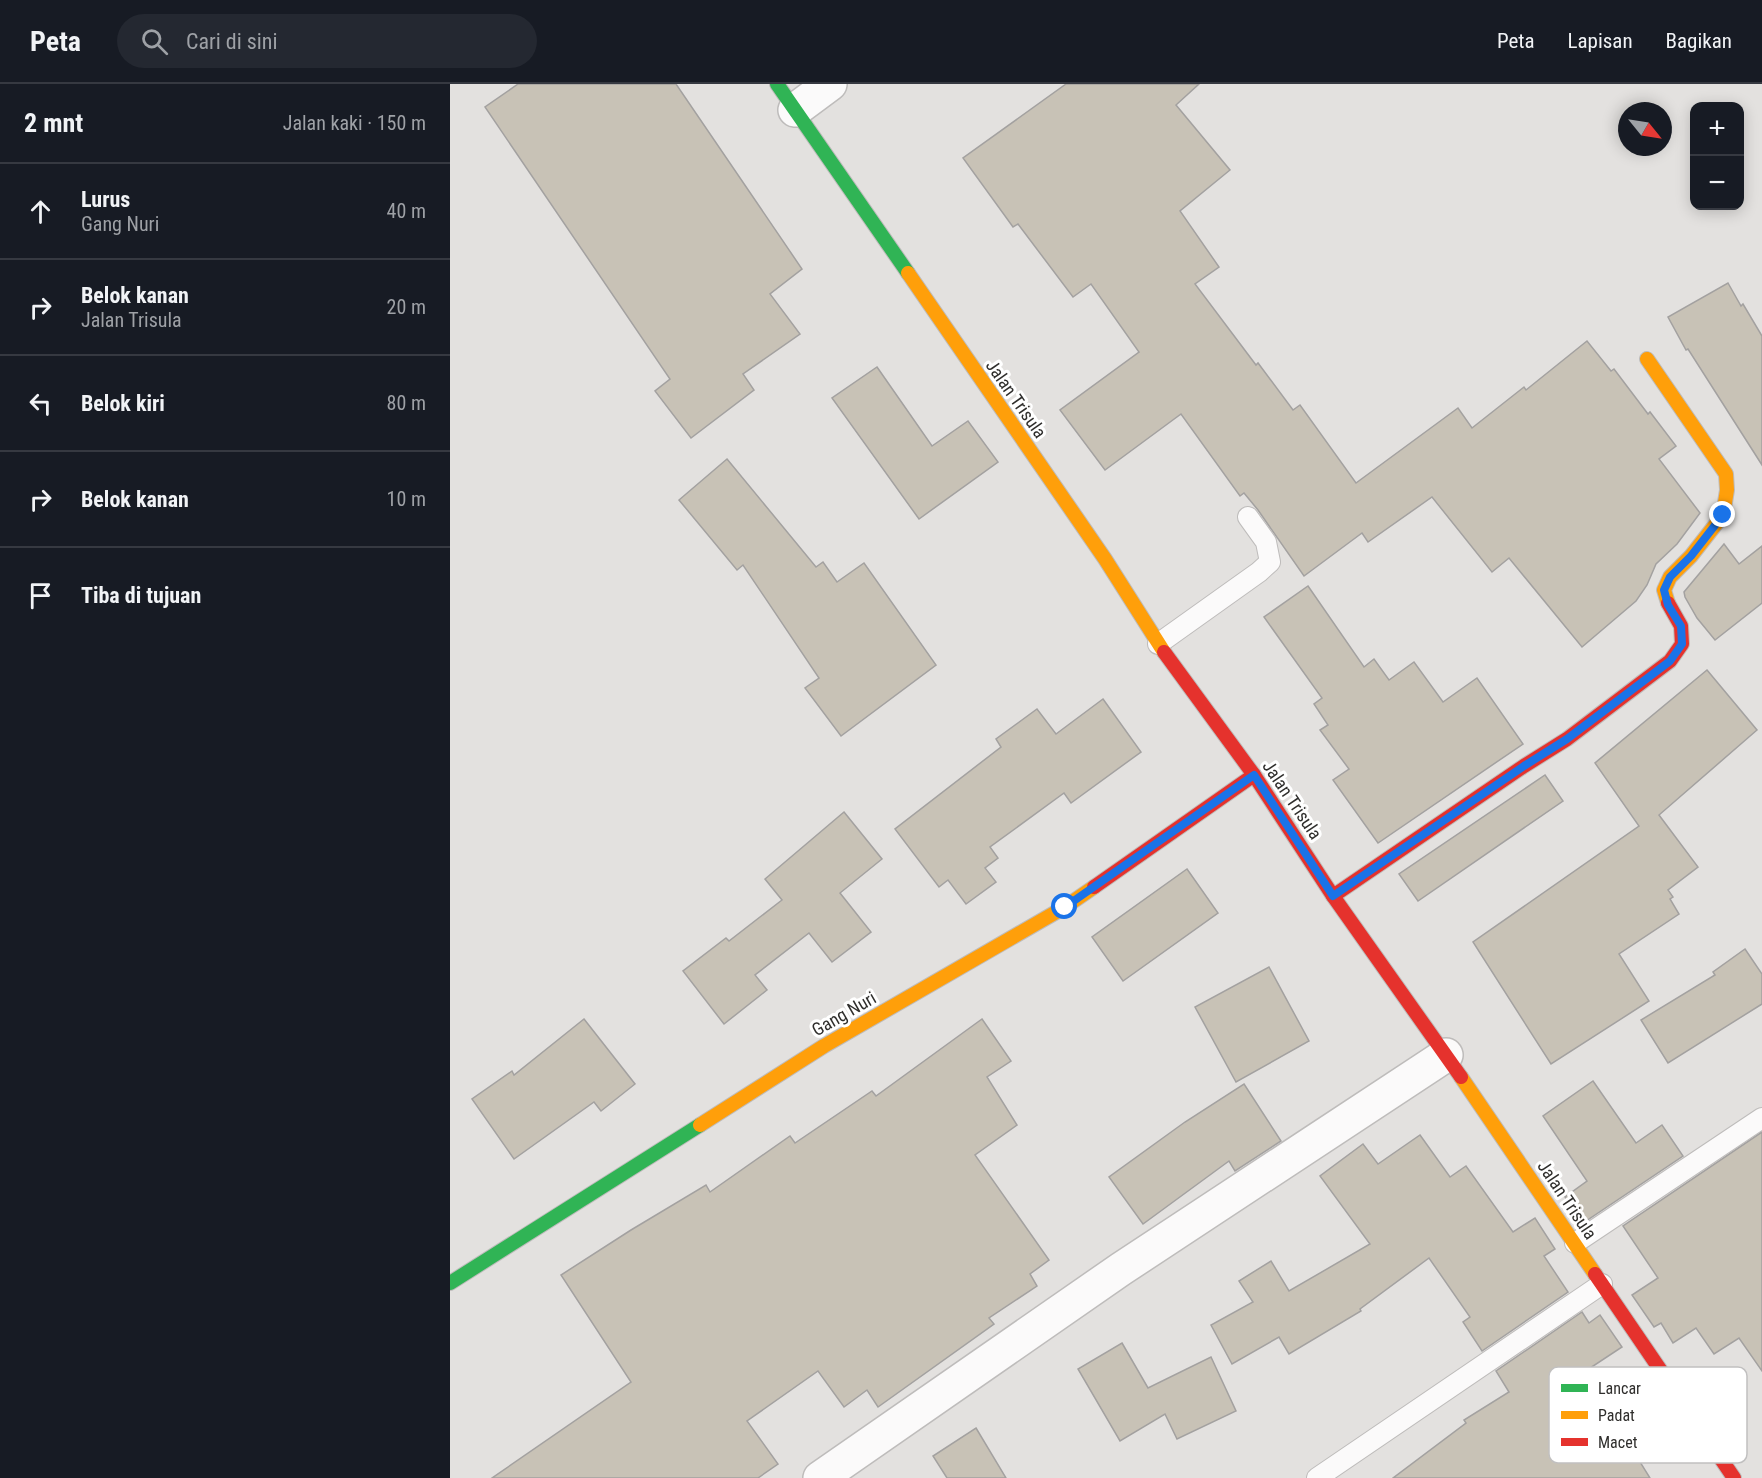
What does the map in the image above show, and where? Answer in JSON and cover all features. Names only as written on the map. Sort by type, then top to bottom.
[{"type":"street","points":[[786,97],[830,84]]},
{"type":"street","name":"Jalan Trisula","points":[[786,97],[1105,559],[1158,645],[1254,775],[1333,896],[1446,1055],[1658,1367]]},
{"type":"street","points":[[1333,896],[1567,739],[1670,661],[1682,644],[1681,626],[1668,605],[1664,590],[1670,577],[1691,556],[1723,515],[1727,490],[1726,474],[1647,359]]},
{"type":"street","name":"Gang Nuri","points":[[450,1283],[824,1046],[1065,907],[1254,775]]},
{"type":"street","points":[[820,1478],[1121,1269],[1446,1055]]},
{"type":"street","name":"Jalan Trisula","points":[[1724,1463],[1734,1478]]},
{"type":"lane","points":[[1158,645],[1270,562],[1266,542],[1248,517]]},
{"type":"lane","points":[[1575,1243],[1762,1118]]},
{"type":"lane","points":[[1317,1478],[1602,1284]]},
{"type":"building","points":[[518,84],[676,84],[802,269],[770,294],[800,334],[743,374],[754,390],[691,438],[655,391],[670,379],[485,107]]},
{"type":"building","points":[[1066,84],[1199,84],[1176,105],[1230,170],[1180,211],[1219,267],[1195,284],[1293,410],[1300,405],[1356,483],[1458,408],[1472,428],[1524,387],[1526,390],[1587,341],[1611,371],[1614,369],[1676,446],[1659,459],[1700,513],[1677,544],[1656,564],[1647,585],[1636,601],[1582,647],[1509,558],[1492,572],[1432,497],[1368,542],[1362,533],[1304,576],[1258,510],[1244,493],[1240,496],[1181,414],[1105,470],[1060,410],[1139,352],[1091,284],[1073,297],[1018,224],[1013,227],[963,158]]},
{"type":"building","points":[[1728,283],[1762,336],[1762,465],[1688,349],[1686,350],[1668,317]]},
{"type":"building","points":[[877,367],[932,446],[968,421],[998,462],[919,519],[832,398]]},
{"type":"building","points":[[727,459],[816,567],[823,562],[837,582],[864,563],[936,665],[841,736],[805,688],[819,678],[743,565],[737,570],[679,500]]},
{"type":"building","points":[[1724,544],[1739,564],[1762,546],[1762,603],[1715,640],[1697,618],[1684,592]]},
{"type":"building","points":[[1308,586],[1364,667],[1374,659],[1389,680],[1414,662],[1443,702],[1477,678],[1523,744],[1378,843],[1333,780],[1349,769],[1320,730],[1328,725],[1314,704],[1322,698],[1264,617]]},
{"type":"building","points":[[1707,670],[1757,730],[1659,815],[1698,867],[1668,890],[1673,897],[1670,899],[1679,914],[1619,954],[1649,1001],[1551,1064],[1473,942],[1639,826],[1595,763]]},
{"type":"building","points":[[1103,699],[1141,752],[1071,803],[1064,793],[990,847],[998,858],[985,868],[996,882],[966,904],[948,880],[939,887],[895,829],[1001,747],[996,739],[1037,709],[1056,734]]},
{"type":"building","points":[[1545,775],[1563,801],[1418,901],[1399,874]]},
{"type":"building","points":[[844,812],[882,859],[840,893],[871,932],[832,962],[809,933],[755,975],[767,990],[724,1024],[683,971],[726,938],[729,941],[782,900],[765,879]]},
{"type":"building","points":[[1187,869],[1218,913],[1123,981],[1092,937]]},
{"type":"building","points":[[1745,949],[1762,974],[1762,1004],[1668,1063],[1641,1020],[1715,975],[1713,972]]},
{"type":"building","points":[[1269,967],[1309,1041],[1236,1082],[1195,1007]]},
{"type":"building","points":[[584,1019],[635,1084],[601,1111],[594,1102],[514,1159],[472,1099],[512,1071],[514,1075]]},
{"type":"building","points":[[982,1019],[1011,1061],[987,1077],[1017,1125],[975,1155],[1049,1260],[1030,1274],[1037,1286],[989,1318],[994,1324],[878,1407],[867,1390],[844,1407],[818,1371],[747,1421],[778,1464],[758,1478],[492,1478],[631,1382],[561,1275],[706,1185],[710,1192],[790,1136],[795,1143],[872,1091],[876,1096]]},
{"type":"building","points":[[1593,1081],[1636,1143],[1662,1125],[1683,1156],[1583,1223],[1565,1197],[1587,1181],[1543,1116]]},
{"type":"building","points":[[1244,1084],[1281,1141],[1235,1171],[1229,1161],[1143,1224],[1109,1177],[1185,1122]]},
{"type":"building","points":[[1762,1132],[1762,1371],[1739,1338],[1714,1354],[1696,1328],[1673,1343],[1661,1323],[1654,1327],[1632,1295],[1658,1278],[1623,1226]]},
{"type":"building","points":[[1420,1135],[1450,1177],[1466,1166],[1513,1232],[1535,1218],[1555,1249],[1544,1256],[1568,1292],[1482,1351],[1463,1322],[1470,1317],[1429,1258],[1360,1309],[1361,1311],[1289,1354],[1279,1337],[1232,1364],[1211,1325],[1253,1302],[1239,1281],[1271,1261],[1289,1291],[1370,1244],[1320,1176],[1363,1144],[1378,1164]]},
{"type":"building","points":[[1582,1312],[1589,1323],[1600,1315],[1622,1347],[1592,1367],[1549,1367],[1549,1463],[1641,1463],[1650,1478],[1393,1478],[1466,1423],[1464,1420],[1509,1392],[1496,1371]]},
{"type":"building","points":[[1122,1343],[1148,1388],[1211,1357],[1236,1411],[1177,1439],[1165,1414],[1120,1441],[1078,1369]]},
{"type":"building","points":[[976,1428],[1006,1478],[947,1478],[933,1456]]},
{"type":"traffic: fast","points":[[777,84],[908,273]]},
{"type":"traffic: fast","points":[[450,1283],[700,1125]]},
{"type":"traffic: slow","points":[[908,273],[1105,559],[1164,652]]},
{"type":"traffic: slow","points":[[1647,359],[1726,474],[1727,490],[1723,515],[1691,556],[1670,577],[1664,590],[1668,603]]},
{"type":"traffic: slow","points":[[700,1125],[824,1046],[1065,907],[1094,887]]},
{"type":"traffic: slow","points":[[1461,1077],[1595,1274]]},
{"type":"traffic: jam","points":[[1333,896],[1567,739],[1670,661],[1682,644],[1681,626],[1668,603]]},
{"type":"traffic: jam","points":[[1164,652],[1254,775],[1333,896],[1461,1077]]},
{"type":"traffic: jam","points":[[1094,887],[1254,775]]},
{"type":"traffic: jam","points":[[1595,1274],[1658,1367]]},
{"type":"traffic: jam","points":[[1724,1463],[1734,1478]]},
{"type":"route","points":[[1065,907],[1254,775],[1333,896],[1567,739],[1670,661],[1682,644],[1681,626],[1668,605],[1664,590],[1670,577],[1691,556],[1723,515]]}]
